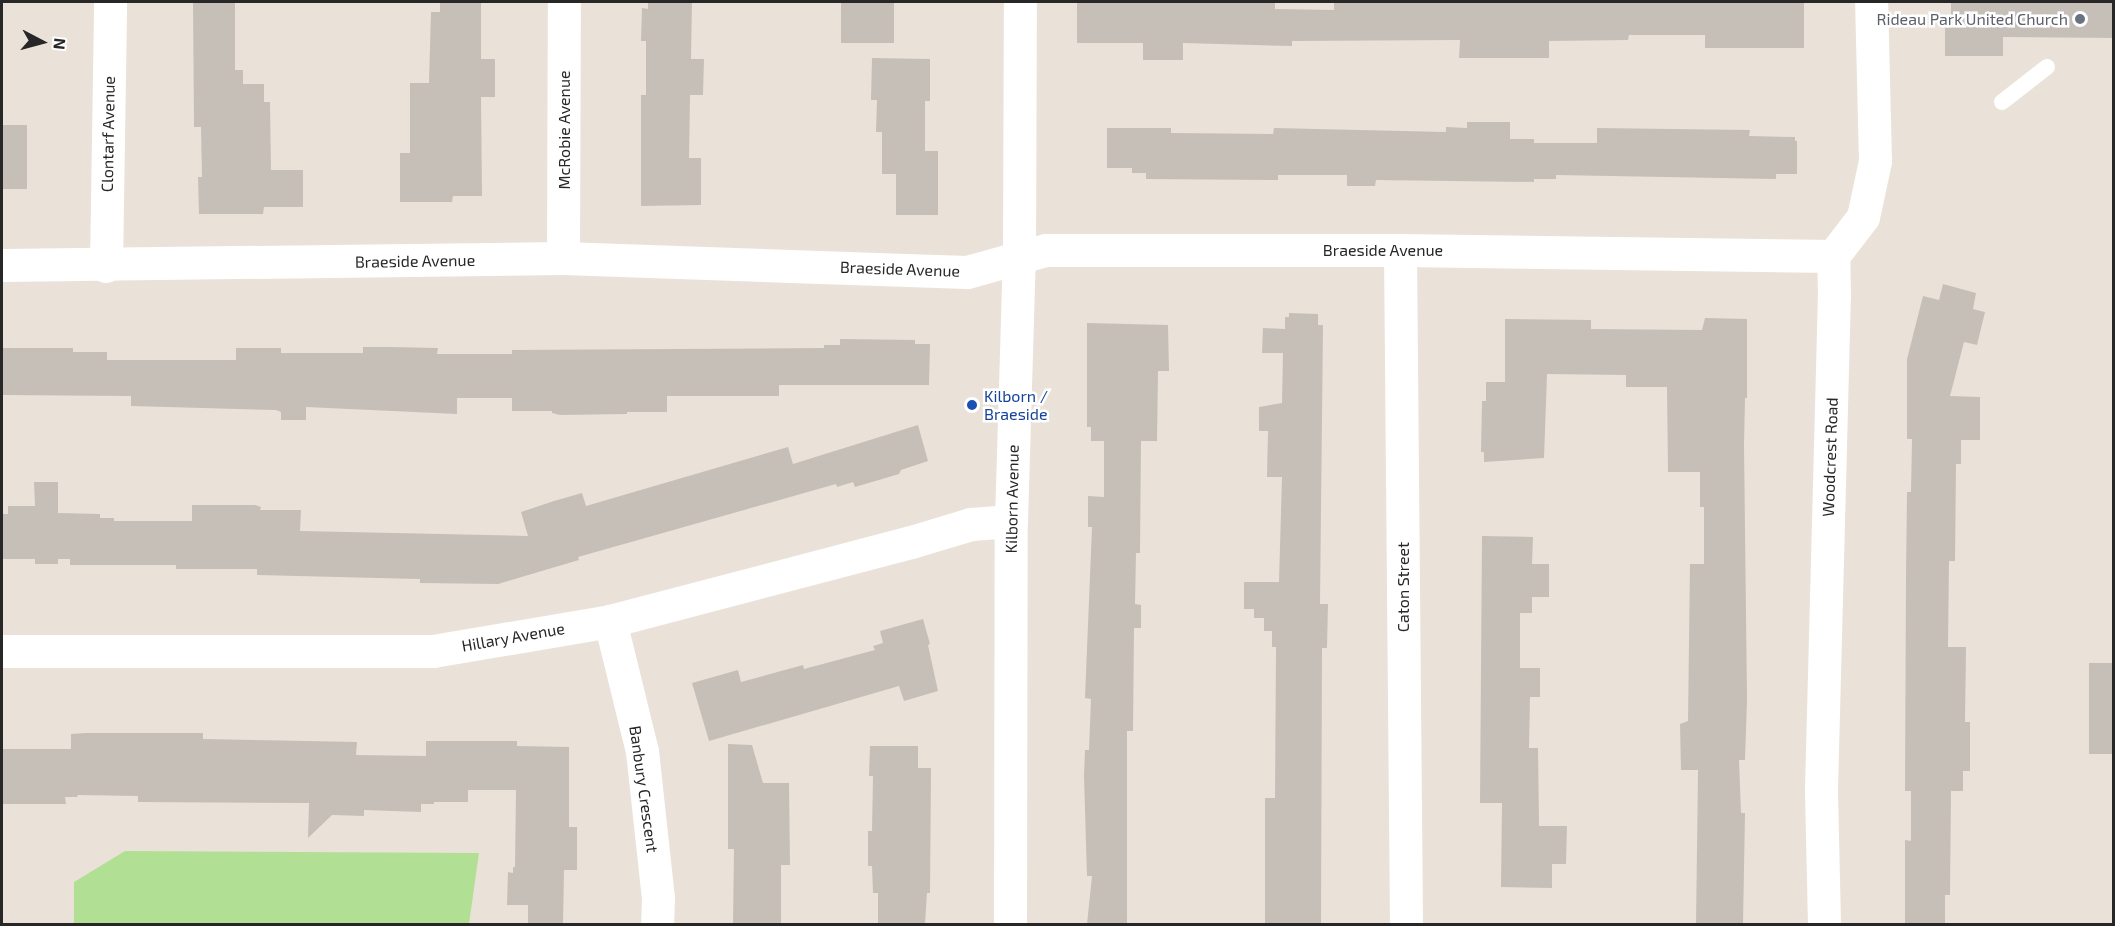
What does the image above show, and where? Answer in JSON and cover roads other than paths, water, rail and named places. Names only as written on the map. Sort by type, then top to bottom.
[{"type":"street","name":"Clontarf Avenue","points":[[106,266],[110,2]]},
{"type":"street","name":"McRobie Avenue","points":[[563,258],[564,2]]},
{"type":"street","name":"Kilborn Avenue","points":[[1010,924],[1011,521],[1019,257],[1020,2]]},
{"type":"street","points":[[1833,256],[1863,217],[1875,161],[1870,2]]},
{"type":"street","name":"Braeside Avenue","points":[[2,265],[106,266],[563,258],[967,272],[1046,250],[1401,250],[1833,256]]},
{"type":"street","name":"Caton Street","points":[[1401,250],[1406,924]]},
{"type":"street","name":"Woodcrest Road","points":[[1824,924],[1821,789],[1834,295],[1833,256]]},
{"type":"street","name":"Hillary Avenue","points":[[2,651],[433,651],[610,621],[971,524],[1011,521]]},
{"type":"street","name":"Banbury Crescent","points":[[610,621],[642,751],[658,898],[657,924]]},
{"type":"lane","points":[[2002,102],[2047,67]]},
{"type":"place","name":"Rideau Park United Church","points":[[2080,19]]},
{"type":"place","name":"Kilborn / Braeside","points":[[972,405]]}]
